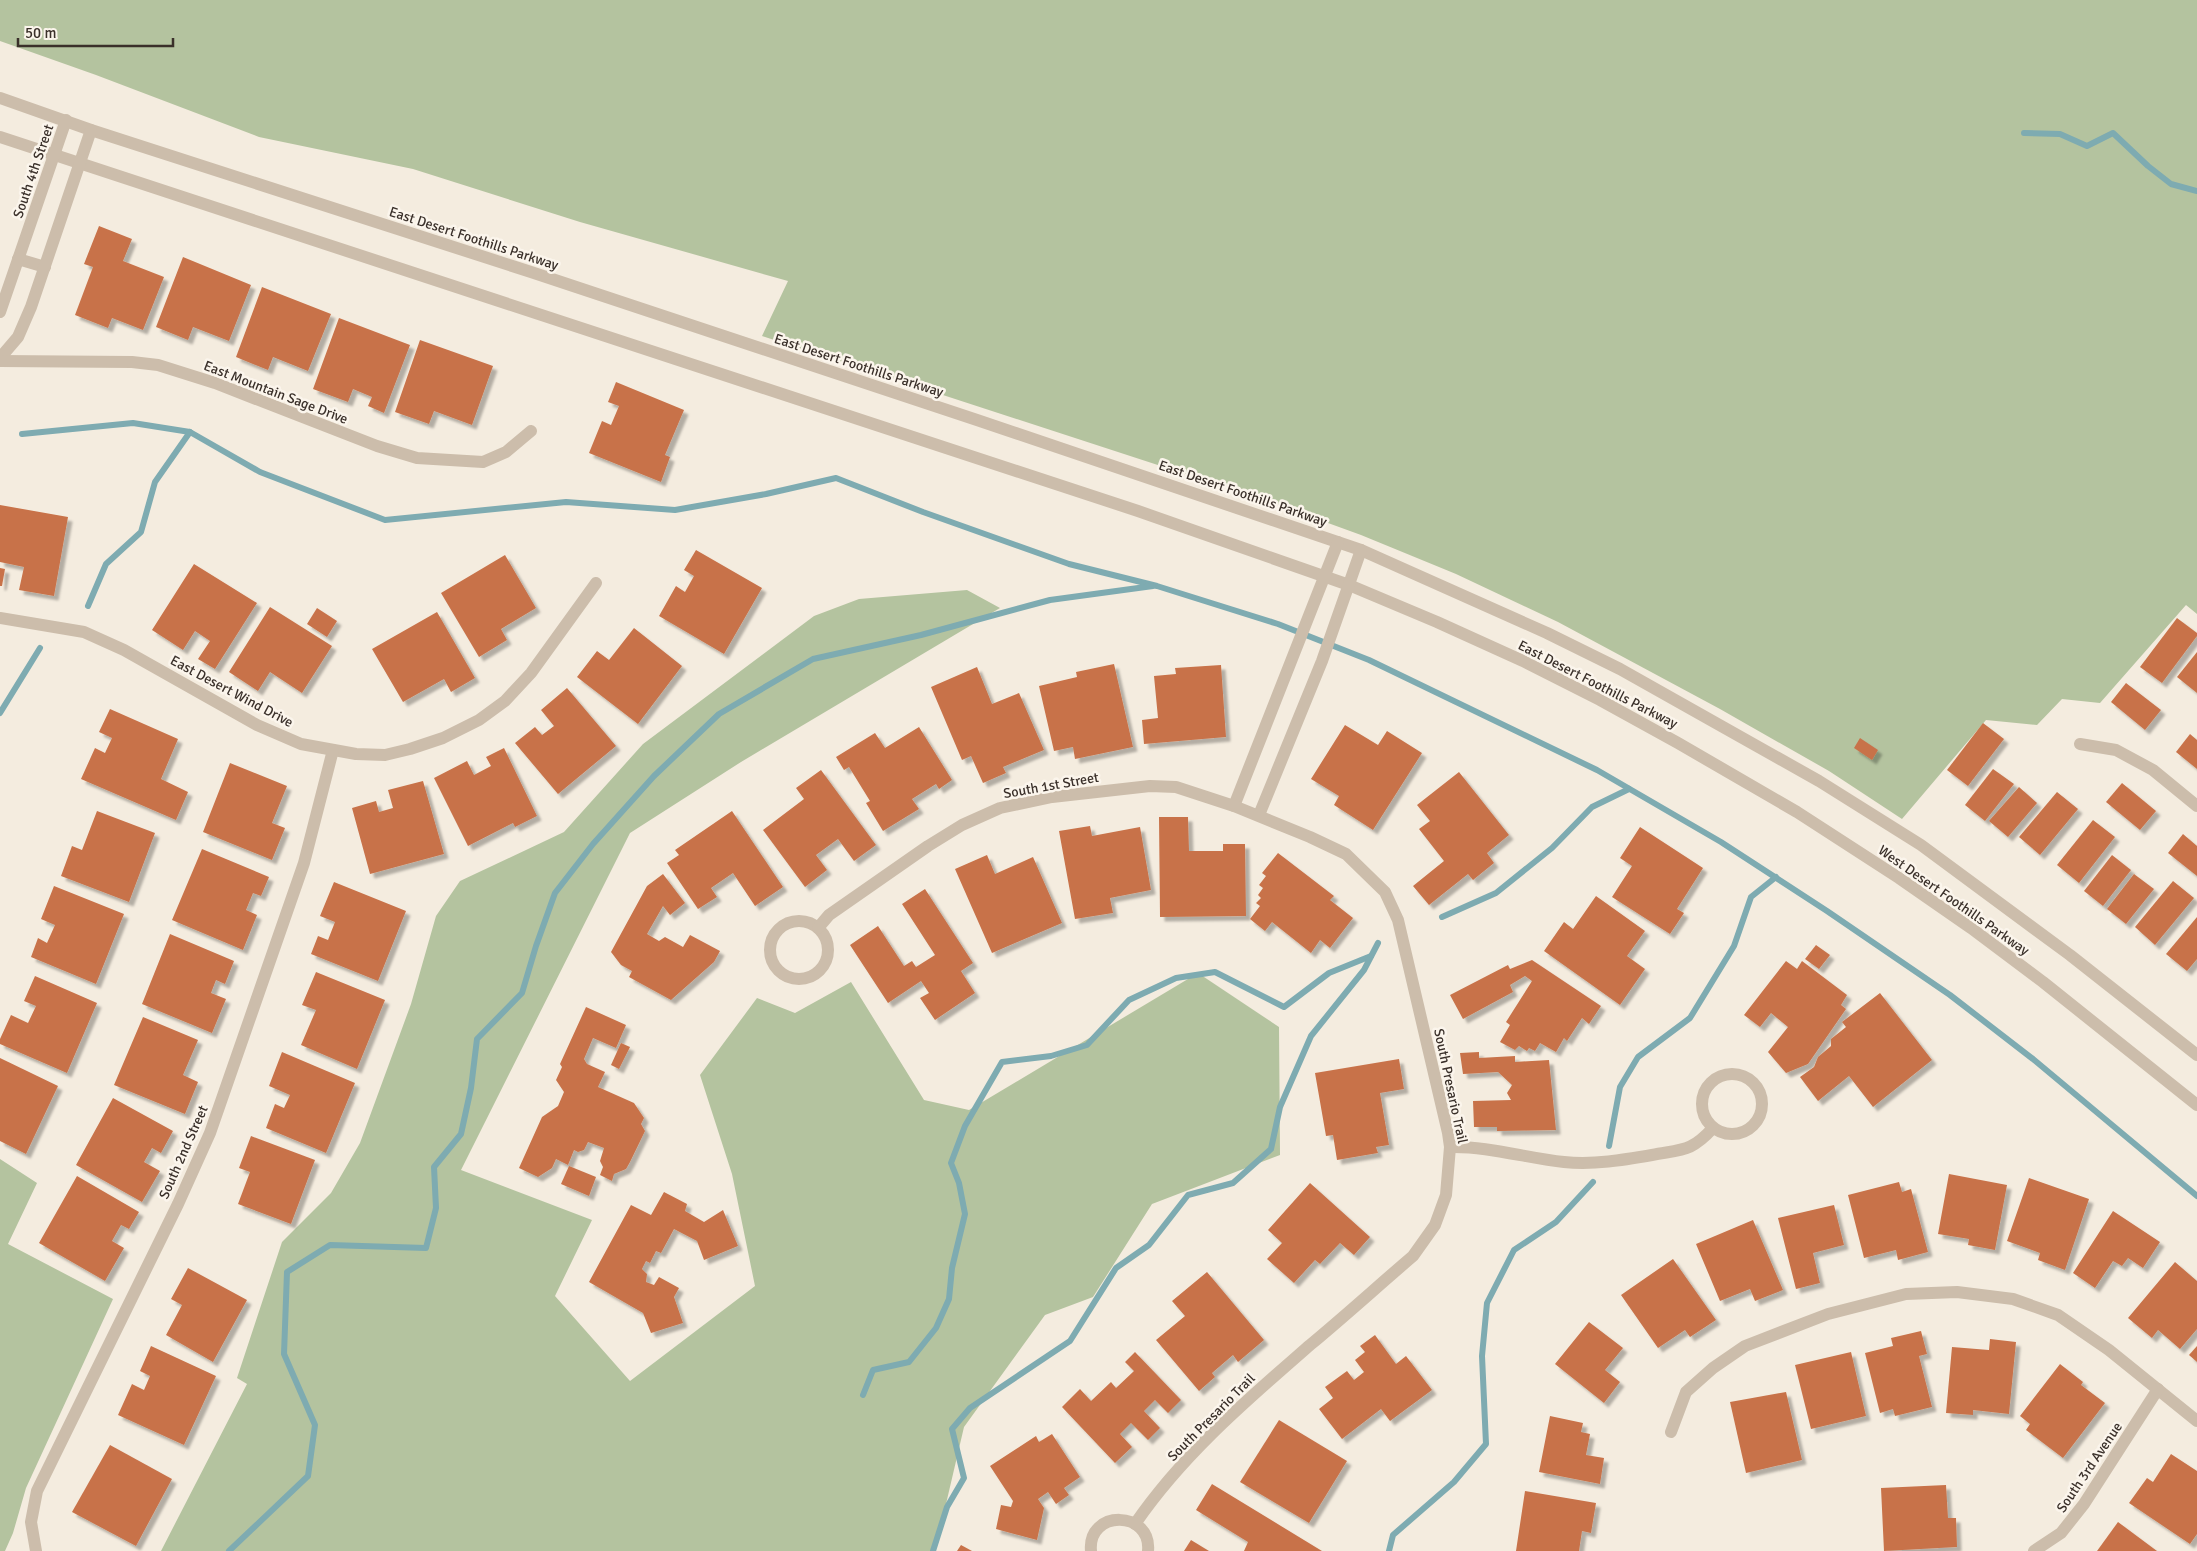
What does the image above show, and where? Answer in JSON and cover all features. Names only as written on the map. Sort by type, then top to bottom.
[{"type":"street","name":"East Desert Foothills Parkway","points":[[0,98],[91,130],[549,278],[1338,542],[1547,633],[1690,706]]},
{"type":"street","name":"South 4th Street","points":[[0,312],[66,120]]},
{"type":"street","points":[[0,360],[18,338],[45,267],[91,130]]},
{"type":"street","name":"East Desert Foothills Parkway","points":[[0,137],[1138,512],[1349,584],[1523,661],[1678,743]]},
{"type":"street","points":[[18,259],[45,267]]},
{"type":"street","name":"East Mountain Sage Drive","points":[[0,360],[132,362],[158,365],[215,384],[377,446],[417,458],[483,462],[506,452],[531,431]]},
{"type":"street","points":[[1234,806],[1338,542]]},
{"type":"street","points":[[1258,815],[1322,661],[1360,550]]},
{"type":"street","name":"East Desert Wind Drive","points":[[0,618],[84,632],[124,650],[257,725],[302,744],[333,750],[386,755],[410,750],[443,738],[479,720],[505,701],[531,673],[596,583]]},
{"type":"street","name":"West Desert Foothills Parkway","points":[[1690,706],[1819,781],[1921,845],[2070,956],[2197,1055]]},
{"type":"street","name":"West Desert Foothills Parkway","points":[[1678,743],[1797,812],[1899,878],[2043,982],[2197,1105]]},
{"type":"street","points":[[2080,744],[2116,750],[2153,770],[2197,806]]},
{"type":"street","name":"South 2nd Street","points":[[36,1551],[31,1522],[37,1491],[174,1212],[210,1133],[304,863],[333,750]]},
{"type":"street","name":"South 1st Street","points":[[818,928],[829,915],[928,846],[962,826],[1000,808],[1118,788],[1150,786],[1176,787],[1258,815]]},
{"type":"street","name":"South Presario Trail","points":[[1135,1524],[1182,1466],[1242,1404],[1413,1256],[1435,1225],[1446,1195],[1450,1147],[1448,1133],[1398,920],[1385,892],[1346,854],[1258,815]]},
{"type":"street","points":[[799,922],[809,923],[818,928],[827,944],[828,953],[821,969],[814,975],[796,979],[780,972],[774,965],[770,955],[770,945],[780,928],[789,923],[799,922]]},
{"type":"street","points":[[1732,1074],[1751,1080],[1757,1088],[1762,1102],[1759,1117],[1754,1125],[1746,1131],[1736,1134],[1726,1134],[1713,1128],[1703,1116],[1701,1106],[1702,1096],[1706,1087],[1722,1075],[1732,1074]]},
{"type":"street","points":[[1450,1147],[1469,1146],[1562,1162],[1610,1162],[1690,1148],[1702,1140],[1713,1128]]},
{"type":"street","points":[[1671,1432],[1686,1392],[1713,1368],[1745,1346],[1828,1314],[1906,1294],[1957,1292],[2012,1299],[2058,1315],[2109,1350],[2197,1421]]},
{"type":"street","name":"South 3rd Avenue","points":[[2034,1551],[2061,1533],[2084,1504],[2158,1389]]},
{"type":"street","points":[[1091,1551],[1092,1539],[1102,1525],[1118,1519],[1135,1524],[1147,1538],[1148,1551]]},
{"type":"green space","points":[[0,0],[2197,0],[2197,614],[2186,605],[2100,703],[2062,699],[2037,725],[1986,720],[1902,819],[1829,771],[1720,709],[1558,622],[1456,574],[1361,535],[1262,499],[762,336],[788,281],[580,222],[413,169],[259,137],[0,41]]},
{"type":"green space","points":[[967,590],[1000,608],[741,762],[630,833],[461,1170],[592,1220],[555,1296],[630,1381],[755,1286],[732,1174],[700,1075],[757,998],[795,1013],[851,982],[924,1100],[969,1110],[1198,973],[1279,1027],[1280,1155],[1152,1204],[1093,1297],[1045,1315],[964,1427],[935,1551],[161,1551],[247,1384],[237,1378],[282,1242],[331,1193],[360,1143],[411,1004],[436,916],[460,881],[564,832],[643,744],[814,616],[859,599]]},
{"type":"green space","points":[[0,1159],[37,1183],[8,1244],[113,1299],[26,1488],[13,1533],[5,1551],[0,1551]]},
{"type":"building","points":[[99,226],[132,239],[123,261],[164,277],[143,330],[112,318],[108,328],[75,315],[93,267],[84,264]]},
{"type":"building","points":[[183,257],[251,285],[229,341],[193,327],[188,340],[156,327]]},
{"type":"building","points":[[262,287],[331,314],[308,371],[273,357],[268,370],[236,357]]},
{"type":"building","points":[[339,318],[410,345],[384,413],[368,406],[372,397],[353,389],[348,402],[313,389]]},
{"type":"building","points":[[420,340],[493,366],[472,425],[434,411],[429,424],[395,412]]},
{"type":"building","points":[[616,382],[684,410],[665,455],[670,457],[661,482],[589,453],[602,421],[611,425],[619,406],[608,402]]},
{"type":"building","points":[[0,505],[68,517],[54,596],[19,590],[24,567],[0,562]]},
{"type":"building","points":[[696,550],[762,588],[724,654],[659,616],[676,586],[685,592],[694,576],[684,570]]},
{"type":"building","points":[[505,555],[536,608],[501,629],[507,640],[479,657],[441,593]]},
{"type":"building","points":[[194,564],[257,603],[215,669],[198,659],[210,641],[195,631],[183,650],[152,630]]},
{"type":"building","points":[[0,568],[5,569],[2,586],[0,586]]},
{"type":"building","points":[[270,607],[332,646],[302,693],[270,672],[258,691],[229,672]]},
{"type":"building","points":[[317,608],[337,621],[327,637],[307,624]]},
{"type":"building","points":[[437,612],[475,678],[451,692],[444,679],[403,702],[372,649]]},
{"type":"building","points":[[2177,618],[2197,633],[2197,636],[2162,683],[2140,667]]},
{"type":"building","points":[[634,628],[682,666],[638,724],[577,677],[597,651],[609,660]]},
{"type":"building","points":[[2197,652],[2197,693],[2177,677]]},
{"type":"building","points":[[1114,664],[1133,747],[1075,759],[1073,747],[1054,751],[1039,686],[1077,677],[1076,672]]},
{"type":"building","points":[[1221,665],[1226,737],[1144,744],[1142,720],[1158,718],[1154,676],[1176,674],[1175,668]]},
{"type":"building","points":[[977,667],[992,704],[1019,693],[1044,750],[1003,767],[1006,773],[983,783],[971,756],[962,760],[931,687]]},
{"type":"building","points":[[2126,683],[2161,710],[2145,730],[2111,702]]},
{"type":"building","points":[[567,688],[616,746],[558,794],[515,743],[535,727],[542,735],[554,726],[541,710]]},
{"type":"building","points":[[110,709],[178,739],[161,779],[188,792],[176,820],[81,779],[95,748],[105,753],[112,738],[99,732]]},
{"type":"building","points":[[1983,723],[2004,739],[1968,786],[1947,770]]},
{"type":"building","points":[[1345,725],[1378,745],[1387,731],[1422,753],[1373,830],[1334,805],[1339,796],[1311,779]]},
{"type":"building","points":[[919,727],[952,780],[939,789],[936,784],[912,799],[919,809],[883,831],[866,803],[870,801],[849,767],[844,770],[836,757],[875,733],[885,748]]},
{"type":"building","points":[[2190,734],[2197,740],[2197,769],[2176,752]]},
{"type":"building","points":[[1860,738],[1878,750],[1872,760],[1854,748]]},
{"type":"building","points":[[504,748],[537,816],[515,827],[513,823],[468,846],[434,778],[467,761],[474,775],[491,766],[486,757]]},
{"type":"building","points":[[230,763],[287,786],[272,823],[285,828],[272,860],[203,832]]},
{"type":"building","points":[[1993,769],[2014,784],[1985,821],[1965,805]]},
{"type":"building","points":[[821,770],[876,845],[854,861],[838,839],[816,855],[827,870],[805,887],[763,830],[804,799],[796,788]]},
{"type":"building","points":[[1459,772],[1509,835],[1487,853],[1494,863],[1473,880],[1468,874],[1429,905],[1413,886],[1444,861],[1419,829],[1430,821],[1417,805]]},
{"type":"building","points":[[423,781],[444,854],[370,874],[352,808],[376,801],[379,812],[393,808],[388,790]]},
{"type":"building","points":[[2122,783],[2156,811],[2140,830],[2106,802]]},
{"type":"building","points":[[2019,787],[2037,803],[2008,837],[1989,821]]},
{"type":"building","points":[[2057,792],[2078,809],[2040,855],[2019,837]]},
{"type":"building","points":[[97,811],[155,833],[129,902],[61,876],[72,846],[82,850]]},
{"type":"building","points":[[732,811],[783,887],[755,906],[733,873],[711,888],[717,897],[698,909],[667,863],[679,855],[675,850]]},
{"type":"building","points":[[1159,817],[1188,817],[1189,851],[1223,851],[1223,844],[1245,844],[1246,916],[1160,917]]},
{"type":"building","points":[[2093,820],[2115,837],[2079,883],[2057,865]]},
{"type":"building","points":[[1090,826],[1092,836],[1140,827],[1151,890],[1110,898],[1113,913],[1075,919],[1059,831]]},
{"type":"building","points":[[1640,827],[1703,868],[1677,909],[1684,913],[1670,934],[1612,897],[1632,866],[1620,858]]},
{"type":"building","points":[[2183,834],[2197,846],[2197,876],[2168,853]]},
{"type":"building","points":[[202,849],[269,877],[261,896],[253,893],[246,910],[257,915],[243,950],[172,920]]},
{"type":"building","points":[[1278,853],[1334,896],[1330,900],[1353,918],[1330,948],[1320,940],[1311,953],[1272,922],[1265,931],[1250,919],[1260,906],[1256,903],[1261,898],[1258,895],[1263,888],[1259,885],[1266,876],[1262,873]]},
{"type":"building","points":[[987,855],[995,874],[1033,857],[1062,923],[992,953],[955,869]]},
{"type":"building","points":[[2112,855],[2131,870],[2103,906],[2084,891]]},
{"type":"building","points":[[663,874],[685,903],[670,915],[663,906],[647,934],[659,941],[665,937],[683,947],[690,935],[720,951],[714,962],[671,1000],[629,977],[632,971],[621,965],[611,952],[647,886]]},
{"type":"building","points":[[2134,874],[2154,889],[2126,924],[2107,909]]},
{"type":"building","points":[[2173,881],[2194,898],[2155,945],[2135,927]]},
{"type":"building","points":[[334,882],[406,911],[378,981],[311,954],[318,936],[328,940],[335,922],[320,916]]},
{"type":"building","points":[[54,886],[124,914],[96,984],[31,957],[38,938],[47,943],[55,925],[41,919]]},
{"type":"building","points":[[925,889],[973,963],[961,971],[975,993],[935,1020],[920,998],[929,993],[921,981],[888,1003],[850,945],[878,926],[904,966],[912,961],[916,967],[935,955],[902,904]]},
{"type":"building","points":[[1596,896],[1645,931],[1627,956],[1645,969],[1620,1005],[1544,951],[1564,922],[1573,929]]},
{"type":"building","points":[[2197,917],[2197,959],[2187,971],[2166,954]]},
{"type":"building","points":[[170,934],[234,961],[225,984],[216,980],[211,993],[226,999],[212,1033],[142,1004]]},
{"type":"building","points":[[1816,945],[1830,955],[1819,969],[1805,959]]},
{"type":"building","points":[[1532,960],[1601,1006],[1589,1024],[1582,1018],[1567,1041],[1564,1038],[1556,1052],[1540,1043],[1535,1051],[1529,1048],[1527,1051],[1519,1046],[1515,1050],[1500,1042],[1510,1025],[1506,1022],[1532,981],[1525,976],[1510,985],[1513,992],[1463,1019],[1450,995],[1508,965],[1510,969]]},
{"type":"building","points":[[1786,961],[1797,969],[1802,961],[1847,995],[1841,1005],[1846,1009],[1808,1064],[1786,1073],[1768,1052],[1788,1027],[1771,1013],[1760,1027],[1744,1015]]},
{"type":"building","points":[[316,972],[385,1000],[357,1069],[301,1045],[316,1010],[302,1005]]},
{"type":"building","points":[[35,976],[97,1003],[67,1073],[0,1044],[0,1039],[11,1015],[28,1023],[36,1006],[24,1001]]},
{"type":"building","points":[[1880,993],[1932,1060],[1873,1107],[1849,1076],[1818,1101],[1800,1077],[1814,1067],[1818,1057],[1831,1046],[1831,1039],[1846,1027],[1842,1022]]},
{"type":"building","points":[[586,1007],[626,1025],[616,1048],[593,1038],[584,1059],[587,1064],[605,1072],[598,1087],[634,1103],[644,1118],[641,1124],[645,1131],[626,1169],[614,1174],[612,1181],[600,1175],[603,1167],[600,1161],[604,1148],[588,1142],[584,1150],[578,1152],[574,1150],[568,1165],[556,1159],[552,1168],[538,1177],[519,1168],[542,1117],[558,1106],[564,1092],[556,1080],[562,1067],[560,1064]]},
{"type":"building","points":[[143,1017],[198,1040],[183,1075],[198,1082],[185,1114],[114,1085]]},
{"type":"building","points":[[621,1043],[630,1047],[619,1069],[611,1065]]},
{"type":"building","points":[[282,1052],[355,1083],[326,1153],[266,1128],[275,1104],[284,1108],[290,1095],[269,1086]]},
{"type":"building","points":[[1479,1052],[1479,1058],[1515,1056],[1515,1062],[1549,1060],[1556,1130],[1497,1131],[1497,1127],[1474,1127],[1473,1101],[1511,1100],[1507,1093],[1512,1085],[1498,1072],[1463,1074],[1460,1053]]},
{"type":"building","points":[[0,1058],[58,1086],[26,1154],[0,1141]]},
{"type":"building","points":[[1399,1059],[1404,1089],[1380,1093],[1389,1145],[1376,1147],[1378,1153],[1337,1160],[1333,1135],[1326,1136],[1315,1073]]},
{"type":"building","points":[[113,1098],[173,1131],[161,1153],[152,1148],[144,1162],[160,1171],[142,1202],[76,1165]]},
{"type":"building","points":[[251,1136],[315,1160],[291,1224],[238,1204],[250,1172],[239,1168]]},
{"type":"building","points":[[569,1166],[596,1177],[589,1196],[561,1184]]},
{"type":"building","points":[[1949,1174],[2007,1185],[1995,1250],[1968,1245],[1969,1239],[1938,1234]]},
{"type":"building","points":[[77,1176],[139,1212],[129,1229],[121,1225],[112,1241],[124,1248],[105,1281],[39,1243]]},
{"type":"building","points":[[2029,1178],[2089,1199],[2065,1270],[2038,1260],[2040,1253],[2007,1241]]},
{"type":"building","points":[[1899,1182],[1902,1192],[1911,1189],[1928,1252],[1898,1260],[1896,1250],[1864,1258],[1848,1195]]},
{"type":"building","points":[[1310,1183],[1370,1237],[1354,1255],[1340,1243],[1320,1264],[1315,1260],[1294,1283],[1267,1259],[1282,1243],[1268,1230]]},
{"type":"building","points":[[664,1192],[687,1204],[685,1211],[704,1222],[723,1210],[738,1246],[704,1260],[697,1241],[674,1229],[661,1253],[656,1251],[650,1263],[646,1261],[642,1269],[647,1274],[646,1282],[654,1285],[659,1277],[679,1288],[674,1297],[683,1323],[651,1333],[643,1313],[589,1282],[631,1205],[651,1215]]},
{"type":"building","points":[[1834,1205],[1844,1245],[1813,1253],[1820,1283],[1796,1289],[1778,1218]]},
{"type":"building","points":[[2113,1211],[2160,1242],[2143,1268],[2128,1258],[2122,1266],[2113,1261],[2095,1288],[2073,1273]]},
{"type":"building","points":[[1753,1220],[1783,1290],[1755,1301],[1750,1289],[1720,1301],[1696,1244]]},
{"type":"building","points":[[1673,1259],[1716,1320],[1690,1337],[1685,1330],[1658,1348],[1621,1295]]},
{"type":"building","points":[[2175,1262],[2197,1281],[2197,1329],[2180,1349],[2158,1330],[2152,1338],[2128,1318]]},
{"type":"building","points":[[188,1268],[247,1300],[213,1362],[166,1335],[182,1305],[171,1299]]},
{"type":"building","points":[[1207,1272],[1264,1340],[1238,1362],[1233,1355],[1212,1373],[1215,1377],[1199,1391],[1156,1340],[1185,1316],[1172,1301]]},
{"type":"building","points":[[1589,1322],[1623,1348],[1605,1370],[1620,1382],[1604,1403],[1555,1364]]},
{"type":"building","points":[[1921,1331],[1927,1354],[1919,1356],[1932,1407],[1895,1416],[1893,1409],[1880,1413],[1865,1353],[1893,1346],[1891,1338]]},
{"type":"building","points":[[1375,1335],[1396,1364],[1406,1356],[1432,1390],[1390,1421],[1381,1409],[1342,1439],[1319,1409],[1333,1398],[1325,1387],[1347,1371],[1354,1380],[1364,1372],[1355,1360],[1365,1352],[1360,1346]]},
{"type":"building","points":[[1990,1339],[2016,1342],[2009,1414],[1973,1410],[1973,1415],[1946,1413],[1952,1347],[1989,1350]]},
{"type":"building","points":[[151,1346],[216,1376],[184,1445],[118,1415],[132,1384],[144,1390],[150,1376],[140,1371]]},
{"type":"building","points":[[2197,1346],[2197,1362],[2189,1355]]},
{"type":"building","points":[[1135,1352],[1181,1400],[1168,1413],[1155,1400],[1144,1411],[1160,1428],[1148,1440],[1131,1423],[1120,1434],[1132,1447],[1115,1463],[1062,1407],[1080,1389],[1091,1401],[1111,1382],[1116,1388],[1134,1371],[1125,1362]]},
{"type":"building","points":[[1851,1352],[1866,1416],[1811,1429],[1795,1365]]},
{"type":"building","points":[[2060,1364],[2083,1382],[2081,1385],[2105,1403],[2063,1458],[2026,1430],[2030,1424],[2020,1416]]},
{"type":"building","points":[[1786,1392],[1802,1460],[1746,1473],[1730,1402]]},
{"type":"building","points":[[1550,1416],[1583,1423],[1581,1432],[1590,1434],[1586,1455],[1604,1458],[1600,1484],[1539,1472]]},
{"type":"building","points":[[1279,1420],[1347,1461],[1309,1523],[1240,1482]]},
{"type":"building","points":[[1052,1434],[1080,1477],[1064,1488],[1069,1495],[1056,1504],[1048,1492],[1038,1499],[1044,1508],[1037,1540],[996,1529],[1001,1505],[1011,1507],[1013,1501],[990,1466],[1036,1436],[1039,1442]]},
{"type":"building","points":[[110,1445],[172,1479],[136,1546],[72,1512]]},
{"type":"building","points":[[2171,1454],[2197,1471],[2197,1534],[2190,1544],[2129,1503],[2147,1478],[2153,1482]]},
{"type":"building","points":[[1212,1484],[1322,1551],[1244,1551],[1248,1542],[1196,1510]]},
{"type":"building","points":[[1946,1485],[1948,1518],[1956,1518],[1957,1547],[1884,1551],[1881,1488]]},
{"type":"building","points":[[1525,1491],[1596,1503],[1591,1533],[1582,1531],[1579,1551],[1516,1551]]},
{"type":"building","points":[[2118,1522],[2157,1551],[2097,1551]]},
{"type":"building","points":[[1191,1540],[1209,1551],[1184,1551]]},
{"type":"building","points":[[961,1545],[972,1551],[957,1551]]},
{"type":"waterway","points":[[2024,133],[2060,134],[2087,146],[2113,133],[2148,166],[2171,184],[2197,191]]},
{"type":"waterway","points":[[22,434],[133,423],[190,432],[260,472],[385,520],[566,502],[675,510],[766,494],[836,478],[923,512],[1069,564],[1157,586],[1278,624],[1369,660],[1597,770],[1721,842],[1827,911],[1950,995],[2033,1059],[2197,1196]]},
{"type":"waterway","points":[[88,606],[106,564],[141,532],[155,482],[190,432]]},
{"type":"waterway","points":[[229,1551],[308,1476],[315,1425],[284,1354],[287,1272],[330,1245],[426,1248],[436,1208],[434,1167],[461,1134],[471,1088],[477,1039],[522,993],[555,893],[593,844],[654,776],[719,714],[813,659],[921,635],[1050,600],[1153,586]]},
{"type":"waterway","points":[[0,713],[40,648]]},
{"type":"waterway","points":[[1442,917],[1496,893],[1552,848],[1592,807],[1629,789]]},
{"type":"waterway","points":[[1609,1146],[1620,1087],[1638,1057],[1690,1018],[1734,946],[1751,897],[1776,877]]},
{"type":"waterway","points":[[933,1551],[947,1507],[964,1478],[952,1429],[970,1408],[1070,1341],[1116,1268],[1149,1245],[1188,1195],[1233,1183],[1271,1149],[1280,1107],[1311,1036],[1364,970],[1378,943]]},
{"type":"waterway","points":[[863,1395],[873,1370],[909,1362],[936,1328],[949,1299],[952,1268],[965,1214],[959,1183],[951,1163],[965,1126],[1002,1062],[1051,1056],[1087,1045],[1129,1000],[1176,978],[1215,972],[1284,1007],[1329,973],[1371,956]]},
{"type":"waterway","points":[[1389,1551],[1393,1535],[1454,1482],[1486,1444],[1482,1356],[1487,1303],[1514,1250],[1556,1222],[1593,1182]]}]
